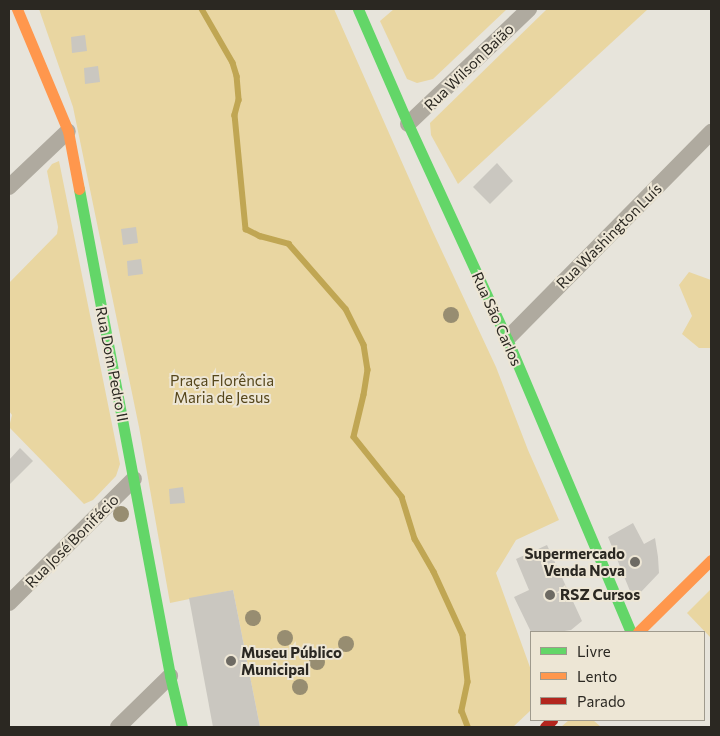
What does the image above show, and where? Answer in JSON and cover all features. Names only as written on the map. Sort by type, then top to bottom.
[{"type":"street","name":"Rua Dom Pedro II","points":[[17,9],[68,131],[170,676],[182,727]]},
{"type":"street","name":"Rua São Carlos","points":[[358,9],[408,124],[507,340],[631,631]]},
{"type":"street","name":"Rua Wilson Baião","points":[[408,124],[529,9]]},
{"type":"street","points":[[9,187],[68,131]]},
{"type":"street","name":"Rua Washington Luís","points":[[507,340],[711,132]]},
{"type":"street","name":"Rua José Bonifácio","points":[[9,603],[134,479]]},
{"type":"street","points":[[639,631],[711,560]]},
{"type":"street","points":[[118,727],[170,676]]},
{"type":"green space","name":"Praça Florência Maria de Jesus","points":[[39,9],[334,9],[432,230],[496,367],[528,450],[559,520],[516,540],[496,573],[530,667],[530,711],[513,727],[260,727],[233,590],[170,603],[139,427],[73,107]]},
{"type":"green space","points":[[394,9],[507,9],[433,79],[417,83],[407,79],[380,21]]},
{"type":"green space","points":[[547,9],[648,9],[458,184],[431,135],[430,123]]},
{"type":"green space","points":[[59,161],[120,464],[116,476],[93,500],[84,504],[9,427],[12,415],[9,411],[9,283],[57,234],[58,227],[47,171],[52,164]]},
{"type":"green space","points":[[689,272],[711,280],[711,348],[699,348],[682,334],[692,316],[679,285]]},
{"type":"green space","points":[[711,589],[711,638],[705,631],[687,613]]},
{"type":"green space","points":[[568,721],[594,721],[601,727],[561,727]]},
{"type":"building","points":[[85,35],[87,51],[72,53],[71,37]]},
{"type":"building","points":[[98,66],[100,82],[85,84],[84,68]]},
{"type":"building","points":[[497,163],[513,181],[490,204],[473,187]]},
{"type":"building","points":[[136,227],[138,243],[123,245],[121,229]]},
{"type":"building","points":[[141,259],[143,274],[128,276],[127,261]]},
{"type":"building","points":[[20,448],[33,461],[9,485],[9,460]]},
{"type":"building","points":[[183,487],[185,503],[170,504],[169,489]]},
{"type":"building","name":"Supermercado Venda Nova","points":[[633,523],[644,544],[655,538],[658,557],[659,573],[640,593],[630,591],[608,537]]},
{"type":"building","points":[[547,545],[582,621],[571,630],[531,631],[514,597],[529,590],[516,559]]},
{"type":"building","name":"Museu Público Municipal","points":[[233,590],[260,727],[213,727],[189,598]]},
{"type":"waterway","points":[[202,9],[233,63],[237,76],[239,100],[235,115],[246,229],[260,236],[289,244],[346,309],[364,345],[368,370],[354,437],[402,497],[415,539],[434,572],[463,635],[468,682],[462,711],[468,727]]},
{"type":"traffic: fast","points":[[358,9],[408,124],[507,339],[631,631]]},
{"type":"traffic: fast","points":[[79,189],[170,676],[182,727]]},
{"type":"traffic: slow","points":[[17,9],[68,131],[79,189]]},
{"type":"traffic: slow","points":[[639,631],[711,560]]},
{"type":"traffic: jam","points":[[545,727],[551,721]]},
{"type":"place","name":"Supermercado Venda Nova","points":[[635,562]]},
{"type":"place","name":"RSZ Cursos","points":[[550,595]]},
{"type":"place","name":"Museu Público Municipal","points":[[231,661]]}]
